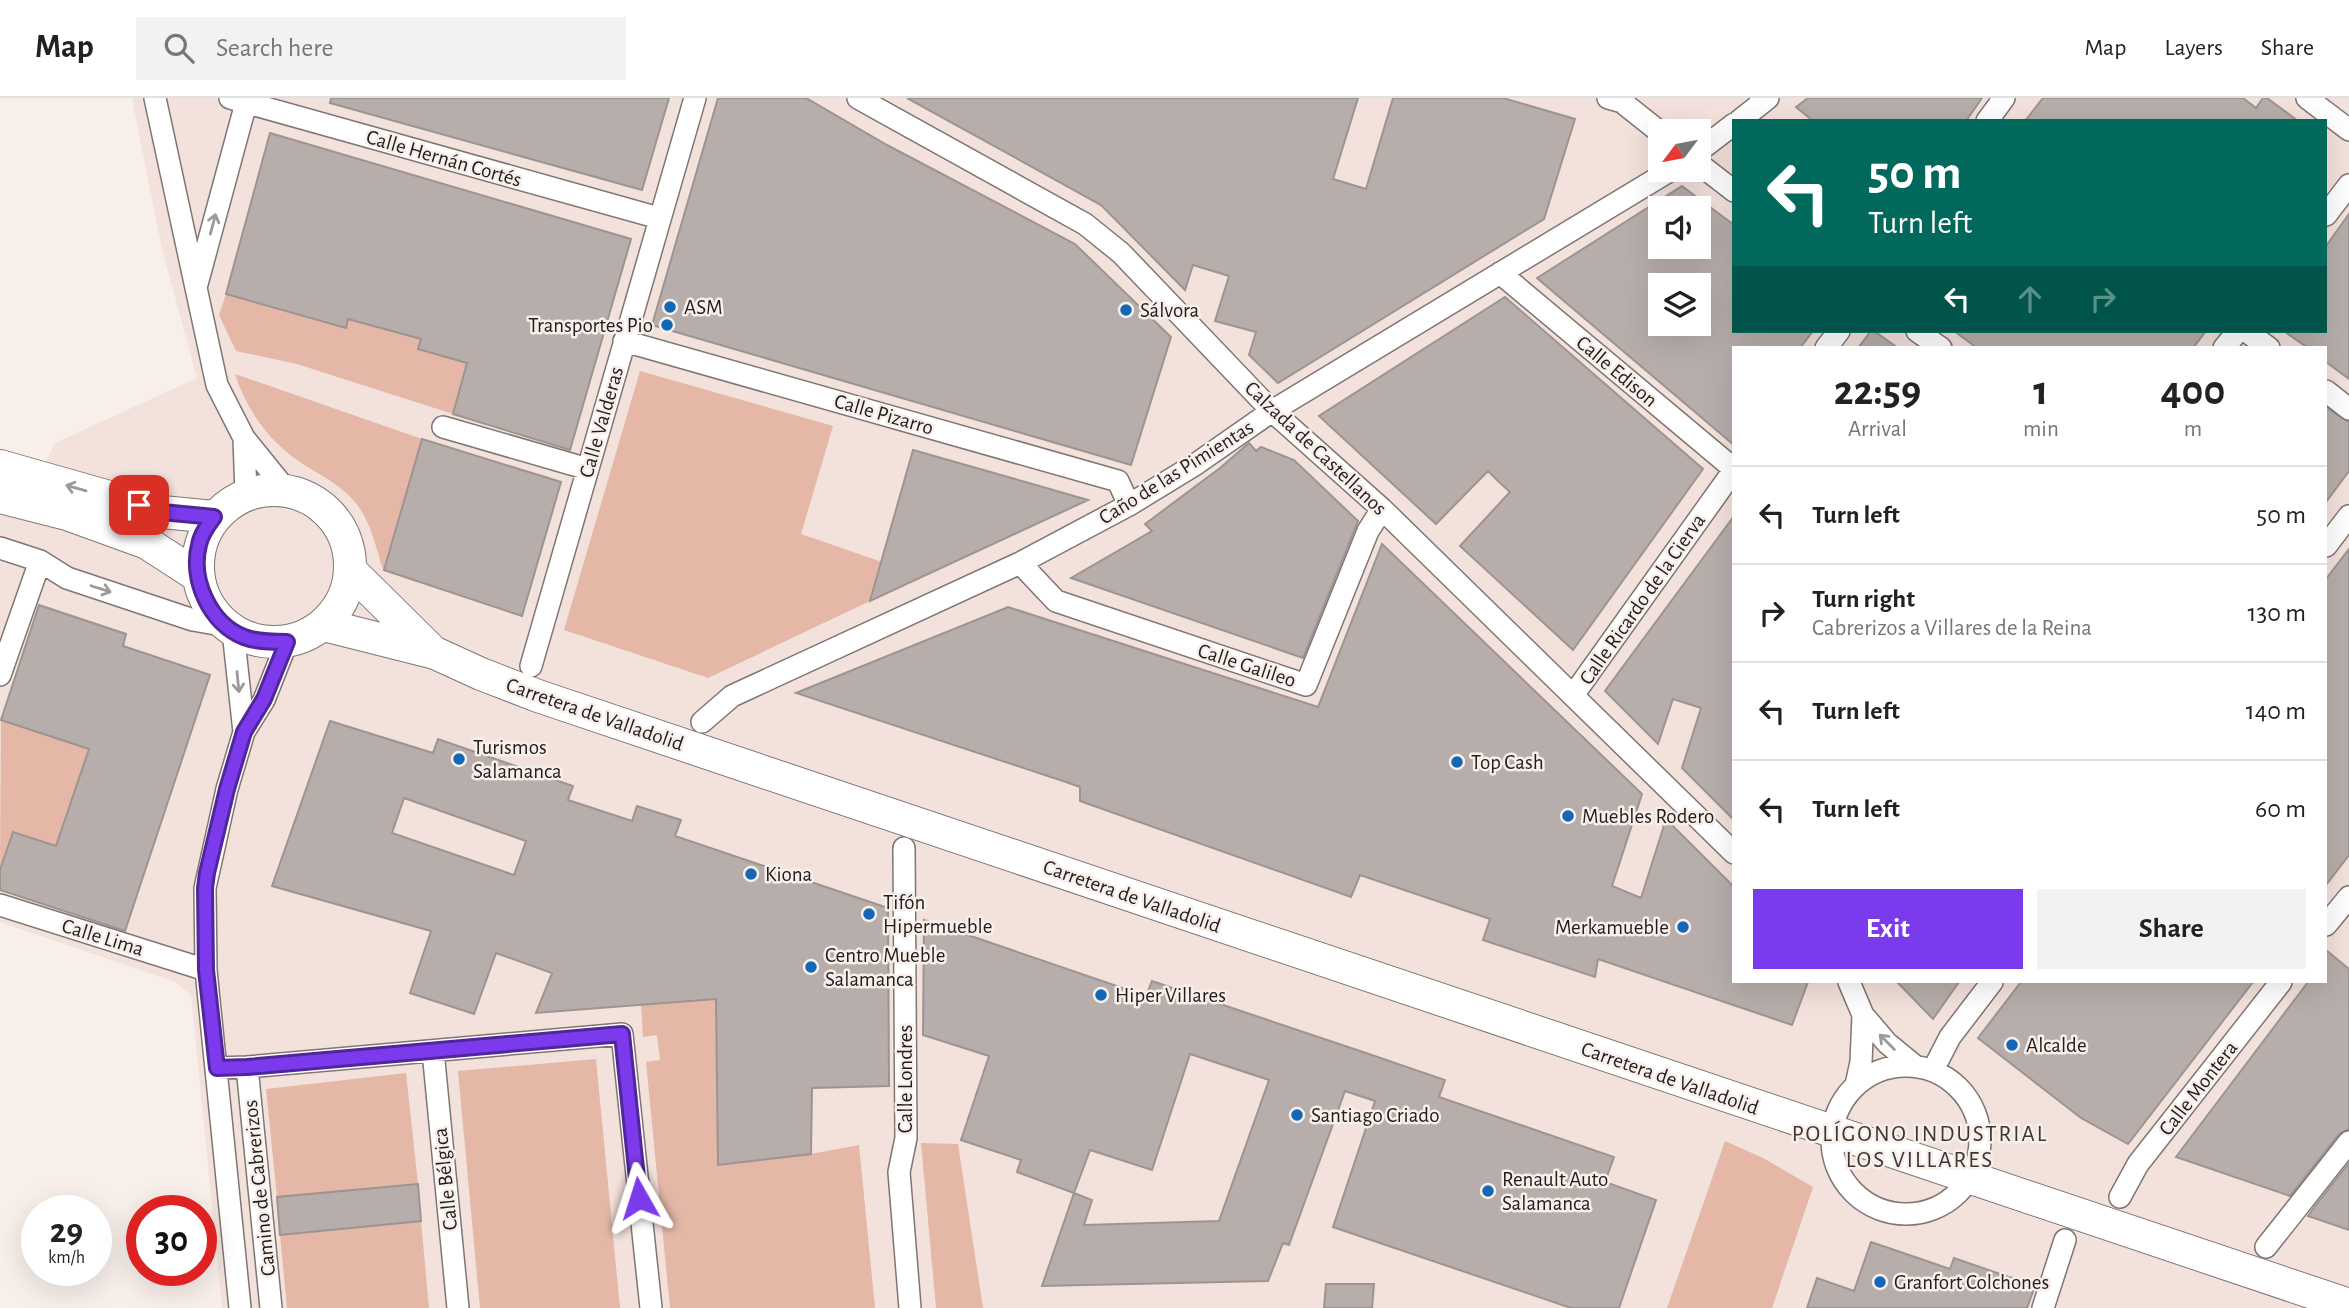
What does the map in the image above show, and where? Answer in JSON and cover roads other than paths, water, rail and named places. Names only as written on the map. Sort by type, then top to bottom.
[{"type":"highway","points":[[0,466],[162,512],[214,517]]},
{"type":"highway","points":[[266,490],[287,491],[308,498],[326,511],[344,538],[351,571],[340,608],[324,625],[303,638],[287,642],[258,640],[230,629],[208,604],[198,576],[198,547],[214,517],[229,504],[246,495],[266,490]]},
{"type":"highway","points":[[0,497],[67,514],[147,543],[198,576]]},
{"type":"highway","name":"Carretera de Valladolid","points":[[351,571],[435,653]]},
{"type":"highway","name":"Carretera de Valladolid","points":[[324,625],[435,653],[550,700],[2349,1305]]},
{"type":"street","points":[[155,98],[217,385],[244,438],[287,491]]},
{"type":"street","name":"Calle Valderas","points":[[531,666],[695,98]]},
{"type":"street","name":"Calzada de Castellanos","points":[[858,98],[1085,224],[1121,253],[1272,411],[1382,509],[1732,851]]},
{"type":"street","points":[[1608,98],[1622,102],[1648,123]]},
{"type":"street","points":[[1742,119],[1768,98]]},
{"type":"street","points":[[1988,119],[2004,98]]},
{"type":"street","points":[[2307,98],[2349,130]]},
{"type":"street","points":[[195,289],[238,100]]},
{"type":"street","name":"Calle Hernán Cortés","points":[[238,100],[659,218]]},
{"type":"street","points":[[1712,141],[1732,126]]},
{"type":"street","points":[[1712,174],[1732,189]]},
{"type":"street","name":"Caño de las Pimientas","points":[[702,722],[732,696],[1020,563],[1129,505],[1196,464],[1272,411],[1651,182]]},
{"type":"street","points":[[2327,214],[2349,184]]},
{"type":"street","name":"Calle Edison","points":[[1500,273],[1732,467]]},
{"type":"street","points":[[1920,333],[1938,346]]},
{"type":"street","points":[[2249,333],[2266,346]]},
{"type":"street","name":"Calle Pizarro","points":[[624,341],[1118,481],[1129,505]]},
{"type":"street","points":[[2327,392],[2349,409]]},
{"type":"street","points":[[443,428],[588,468]]},
{"type":"street","points":[[244,438],[246,495]]},
{"type":"street","name":"Calle Ricardo de la Cierva","points":[[1574,694],[1732,472]]},
{"type":"street","name":"Calle Galileo","points":[[1020,563],[1056,601],[1306,685],[1368,531],[1382,509]]},
{"type":"street","points":[[2327,545],[2349,516]]},
{"type":"street","points":[[0,548],[40,561],[67,578],[193,620],[230,629],[244,732]]},
{"type":"street","points":[[0,675],[40,561]]},
{"type":"street","points":[[240,1308],[206,970],[205,888],[224,800],[244,732],[264,699],[287,642]]},
{"type":"street","name":"Calle Londres","points":[[904,848],[906,1138],[899,1172],[910,1308]]},
{"type":"street","points":[[2327,924],[2349,897]]},
{"type":"street","name":"Calle Lima","points":[[0,905],[206,970]]},
{"type":"street","points":[[1849,983],[1863,1015],[1886,1043],[1955,1084],[1970,1102],[1980,1127],[1980,1153],[1971,1177],[1960,1193],[1945,1205],[1927,1212],[1904,1215],[1882,1211],[1861,1199],[1845,1182],[1834,1159],[1832,1133],[1841,1105],[1856,1085],[1874,1073],[1894,1067],[1924,1068]]},
{"type":"street","points":[[1924,1068],[1991,983]]},
{"type":"street","name":"Calle Montera","points":[[2120,1197],[2138,1164],[2280,983]]},
{"type":"street","points":[[1856,1085],[1861,1062],[1863,1015]]},
{"type":"street","points":[[217,1068],[622,1034],[651,1308]]},
{"type":"street","name":"Calle Bélgica","points":[[433,1051],[458,1308]]},
{"type":"street","name":"Camino de Cabrerizos","points":[[247,1067],[271,1308]]},
{"type":"street","points":[[2266,1247],[2349,1142]]},
{"type":"street","points":[[2043,1308],[2065,1241]]},
{"type":"place","name":"ASM","points":[[670,307]]},
{"type":"place","name":"Sálvora","points":[[1126,310]]},
{"type":"place","name":"Transportes Pio","points":[[667,325]]},
{"type":"place","name":"Turismos Salamanca","points":[[459,759]]},
{"type":"place","name":"Top Cash","points":[[1457,762]]},
{"type":"place","name":"Muebles Rodero","points":[[1568,816]]},
{"type":"place","name":"Kiona","points":[[751,874]]},
{"type":"place","name":"Tifón Hipermueble","points":[[869,914]]},
{"type":"place","name":"Merkamueble","points":[[1683,927]]},
{"type":"place","name":"Centro Mueble Salamanca","points":[[811,967]]},
{"type":"place","name":"Hiper Villares","points":[[1101,995]]},
{"type":"place","name":"Alcalde","points":[[2012,1045]]},
{"type":"place","name":"Santiago Criado","points":[[1297,1115]]},
{"type":"place","name":"Renault Auto Salamanca","points":[[1488,1191]]},
{"type":"place","name":"Granfort Colchones","points":[[1880,1282]]},
{"type":"district","name":"POLÍGONO INDUSTRIAL LOS VILLARES","points":[[1920,1146]]}]
